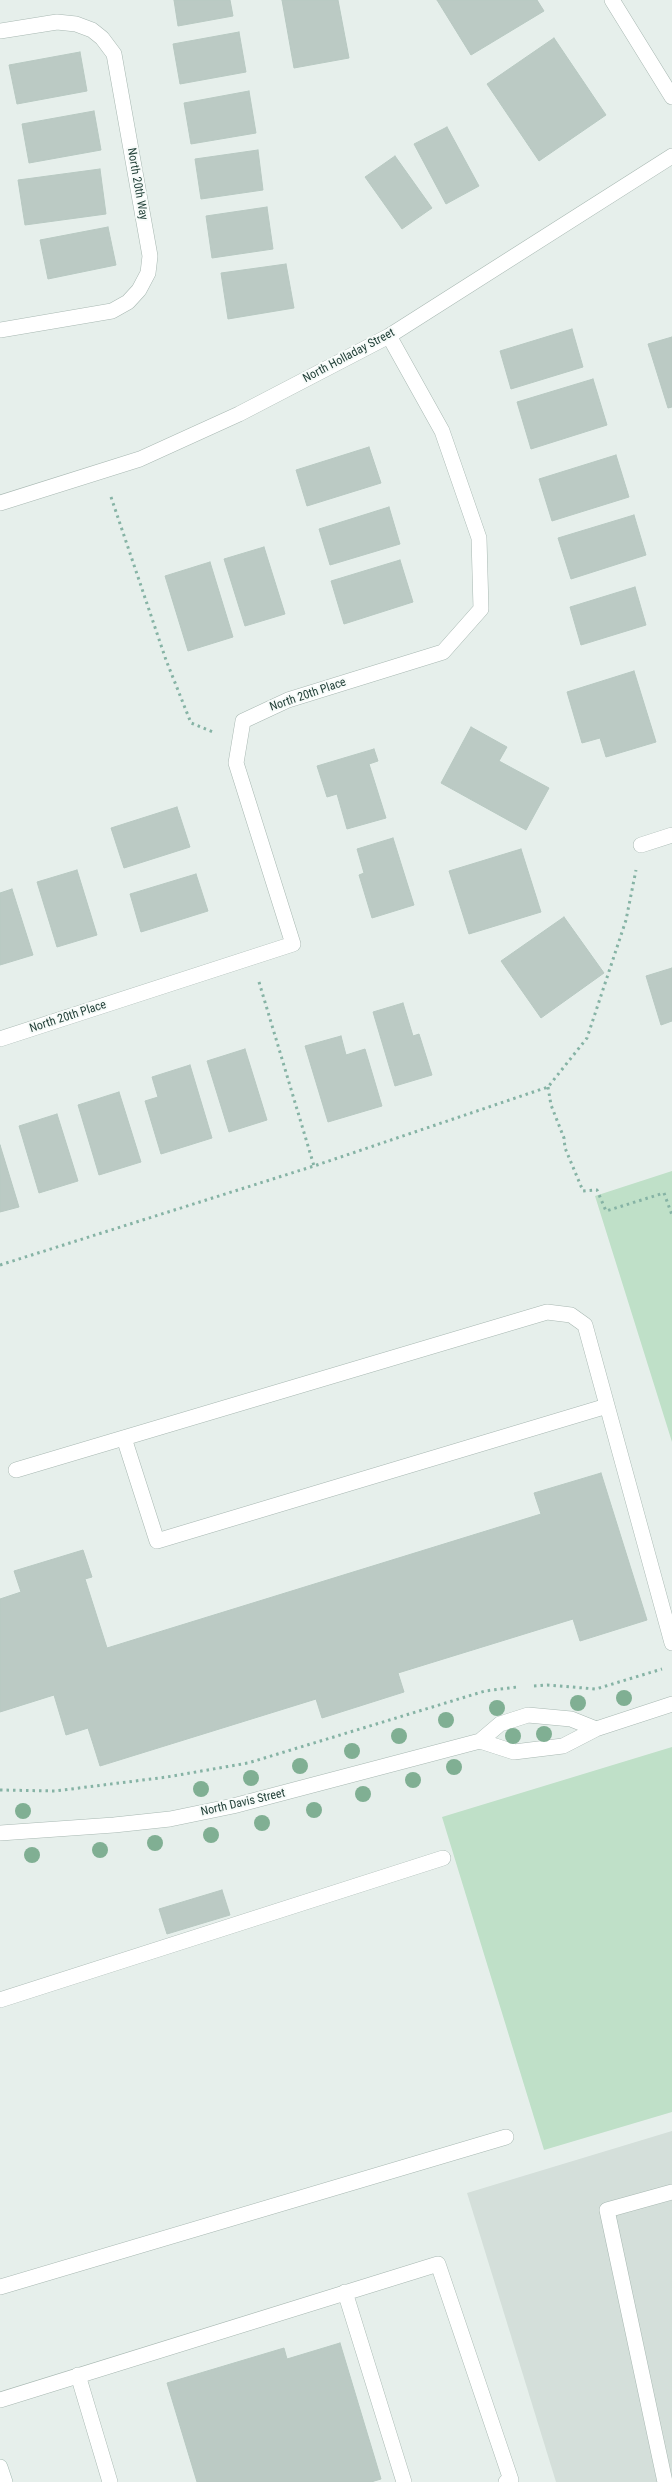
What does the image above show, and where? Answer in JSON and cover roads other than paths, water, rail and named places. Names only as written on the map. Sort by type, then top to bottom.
[{"type":"street","points":[[612,0],[672,97]]},
{"type":"street","name":"North 20th Way","points":[[0,31],[57,22],[76,24],[92,30],[102,38],[114,54],[150,256],[148,273],[139,290],[128,302],[112,311],[0,330]]},
{"type":"street","name":"North Holladay Street","points":[[0,503],[140,459],[239,414],[389,336],[672,156]]},
{"type":"street","name":"North 20th Place","points":[[0,1039],[293,944],[236,763],[243,721],[288,700],[443,652],[481,608],[479,538],[442,431],[389,336]]},
{"type":"street","points":[[641,845],[672,835]]},
{"type":"street","points":[[16,1470],[548,1312],[572,1315],[585,1326],[672,1643]]},
{"type":"street","points":[[124,1438],[158,1541],[607,1406]]},
{"type":"street","points":[[480,1741],[514,1752],[563,1746],[596,1728],[672,1704]]},
{"type":"street","name":"North Davis Street","points":[[0,1833],[95,1827],[170,1819],[307,1788],[480,1741],[500,1724],[528,1715],[571,1719],[596,1728]]},
{"type":"street","points":[[0,2000],[443,1858]]},
{"type":"street","points":[[0,2287],[506,2137]]},
{"type":"street","points":[[665,2482],[607,2210],[672,2192]]},
{"type":"street","points":[[0,2400],[438,2264],[511,2480],[506,2482]]},
{"type":"street","points":[[345,2292],[404,2482]]},
{"type":"street","points":[[78,2375],[110,2482]]},
{"type":"street","points":[[0,2467],[5,2482]]}]
